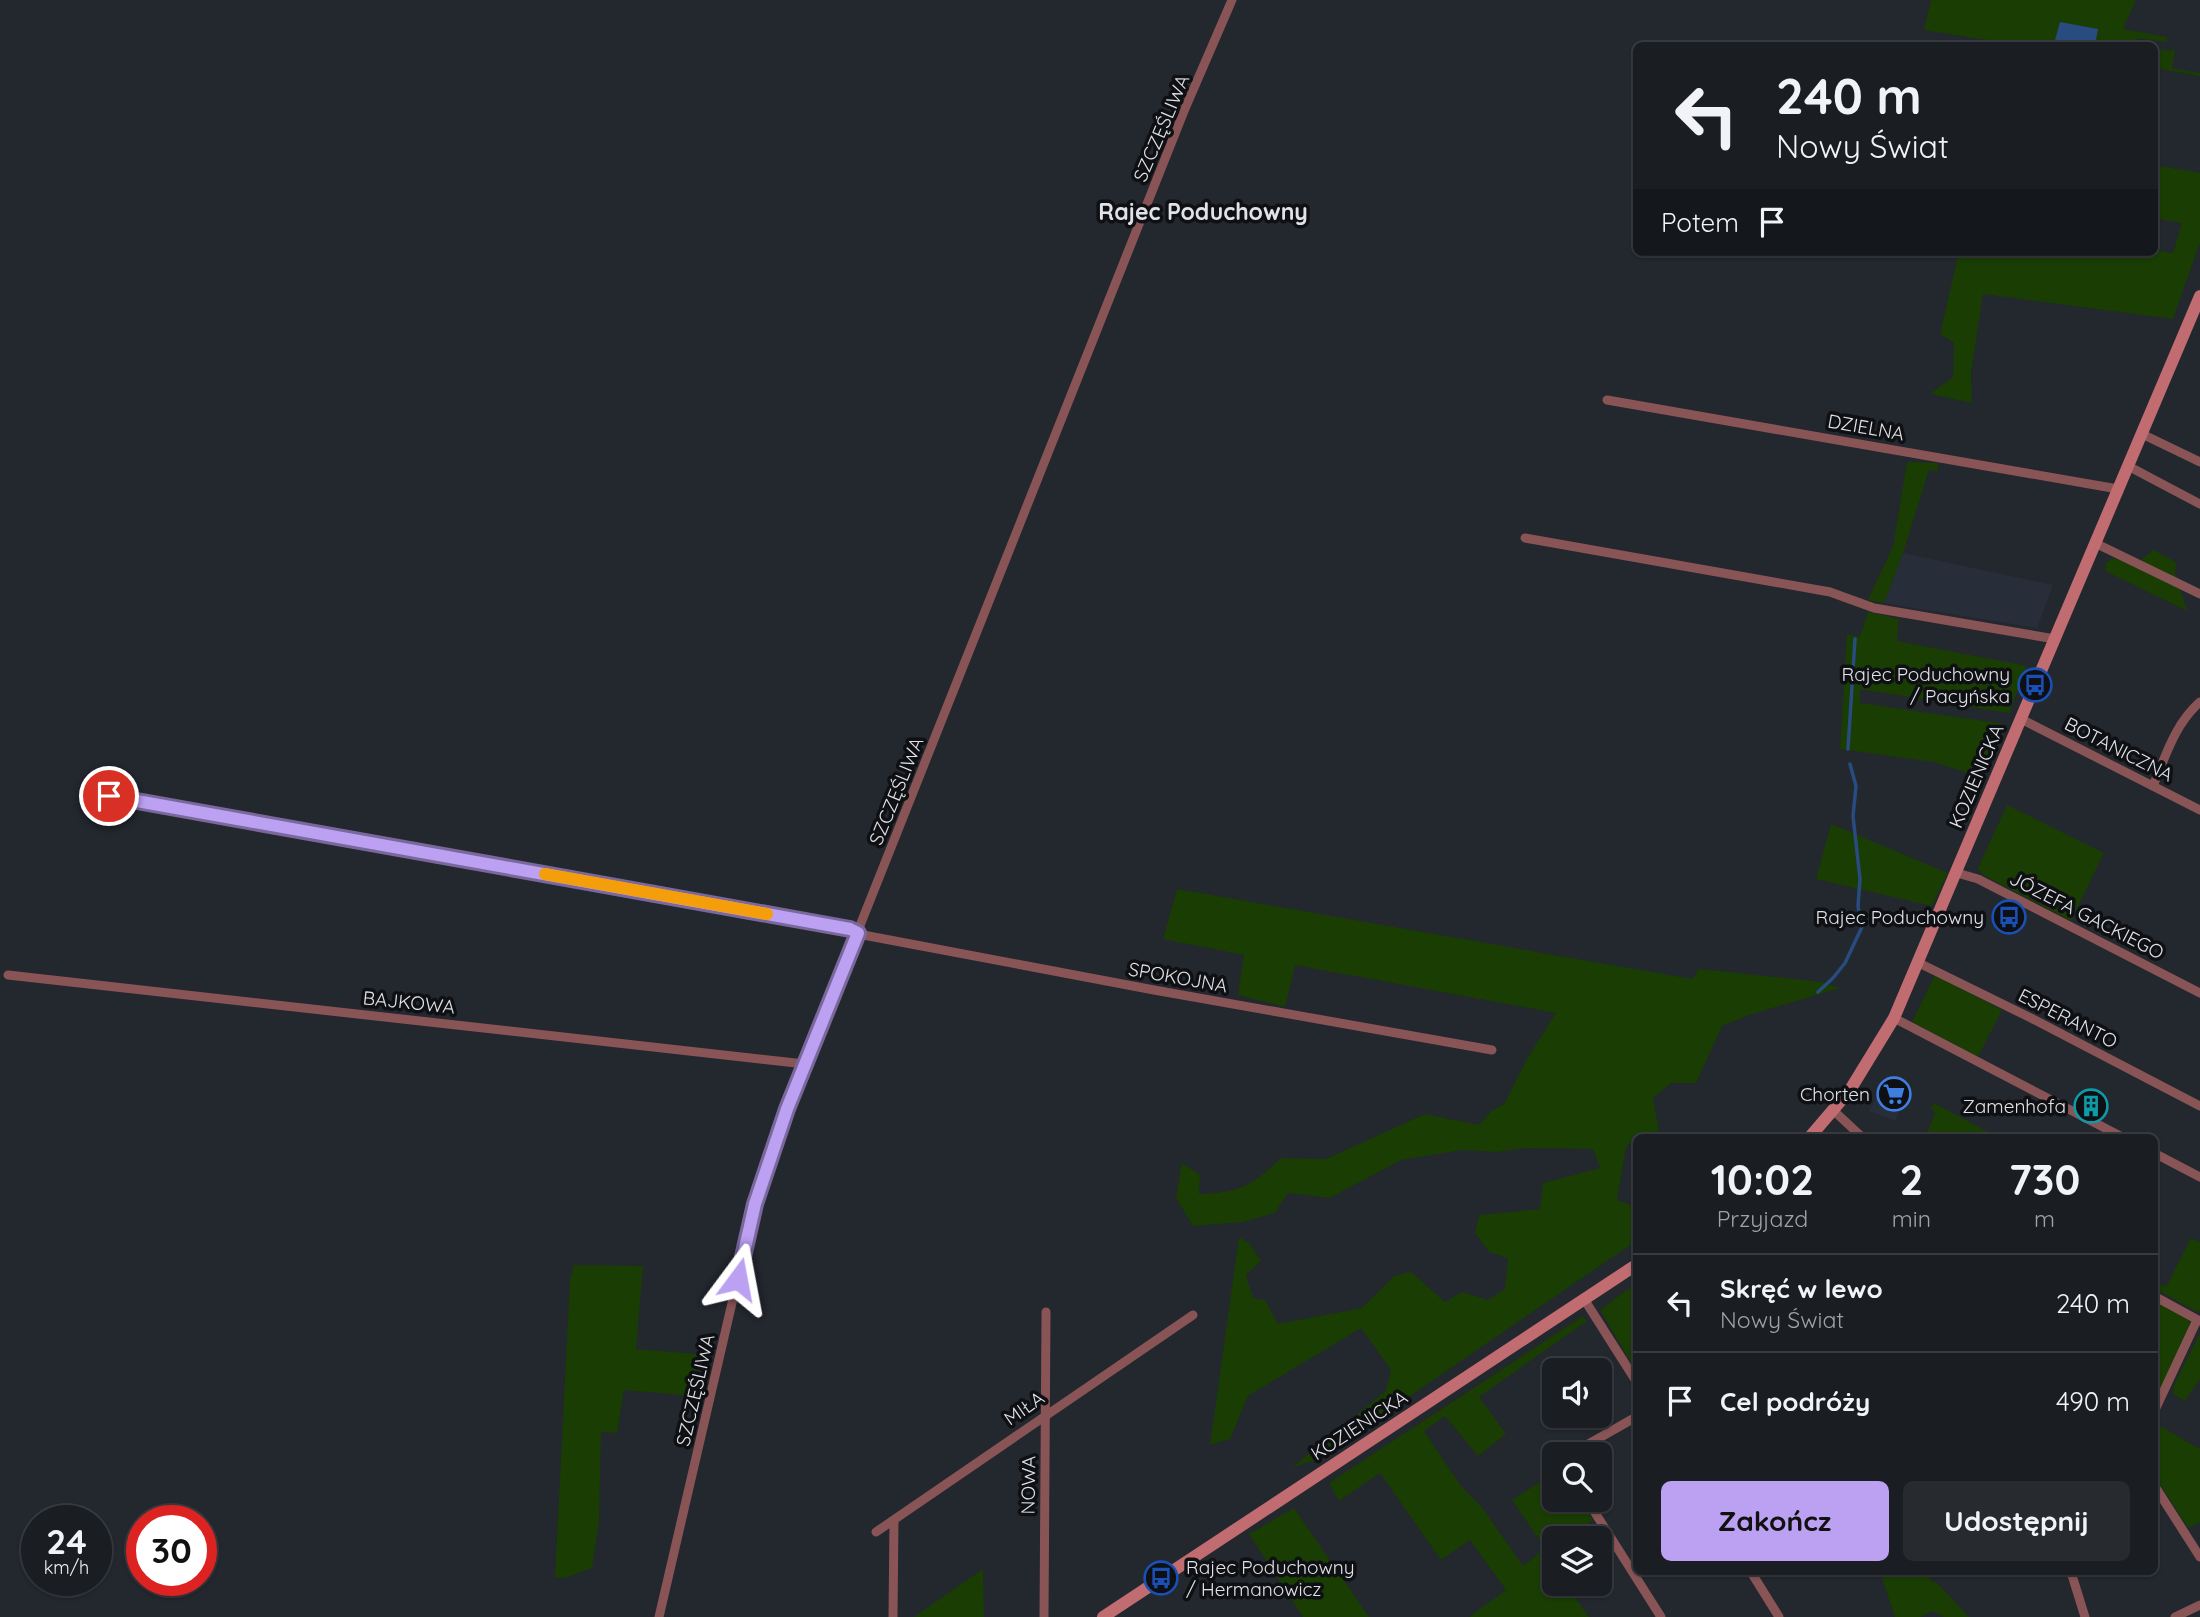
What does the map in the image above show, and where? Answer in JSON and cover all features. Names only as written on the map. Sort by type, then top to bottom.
[{"type":"main road","name":"KOZIENICKA","points":[[1813,1134],[1865,1070],[1895,1018],[2200,296]]},
{"type":"main road","name":"KOZIENICKA","points":[[1103,1617],[1633,1267]]},
{"type":"street","name":"SZCZĘŚLIWA","points":[[659,1617],[755,1204],[787,1109],[1184,111],[1232,0]]},
{"type":"street","name":"DZIELNA","points":[[1608,400],[2118,489]]},
{"type":"street","points":[[2142,434],[2200,463]]},
{"type":"street","points":[[2128,466],[2200,504]]},
{"type":"street","points":[[1525,538],[1830,592],[1874,608],[2055,639]]},
{"type":"street","points":[[2095,543],[2200,594]]},
{"type":"street","points":[[2153,786],[2173,738],[2186,715],[2200,702]]},
{"type":"street","name":"BOTANICZNA","points":[[2021,719],[2200,810]]},
{"type":"street","name":"SPOKOJNA","points":[[109,796],[850,929],[858,933],[1154,990],[1492,1050]]},
{"type":"street","name":"JÓZEFA GACKIEGO","points":[[1957,873],[1978,879],[2200,993]]},
{"type":"street","name":"ESPERANTO","points":[[1919,963],[2200,1106]]},
{"type":"street","name":"BAJKOWA","points":[[8,975],[805,1064]]},
{"type":"street","points":[[1895,1018],[2116,1134]]},
{"type":"street","points":[[1834,1111],[1859,1134]]},
{"type":"street","points":[[2158,1155],[2200,1177]]},
{"type":"street","points":[[2158,1298],[2199,1321],[2158,1404]]},
{"type":"street","points":[[1584,1299],[1633,1376]]},
{"type":"street","name":"NOWA","points":[[1044,1617],[1045,1312]]},
{"type":"street","name":"MIŁA","points":[[876,1532],[1193,1315]]},
{"type":"street","points":[[1592,1442],[1633,1419]]},
{"type":"street","points":[[2158,1491],[2200,1557]]},
{"type":"street","points":[[1595,1512],[1633,1573]]},
{"type":"street","points":[[893,1617],[894,1520]]},
{"type":"street","points":[[1634,1575],[1661,1617]]},
{"type":"street","points":[[1753,1575],[1779,1617]]},
{"type":"street","points":[[2072,1575],[2085,1617]]},
{"type":"street","points":[[2175,1617],[2200,1605]]},
{"type":"shaded area","points":[[1903,553],[2053,585],[2037,628],[1884,603]]},
{"type":"shaded area","points":[[1887,1079],[1909,1089],[1895,1121],[1869,1111]]},
{"type":"green space","points":[[1931,0],[2136,0],[2123,29],[2167,37],[2167,42],[2137,38],[2137,42],[1999,42],[1924,30]]},
{"type":"green space","points":[[2161,49],[2175,49],[2172,68],[2200,73],[2200,76],[2158,69]]},
{"type":"green space","points":[[2158,166],[2200,173],[2200,242],[2173,319],[1983,294],[1971,372],[1972,403],[1930,394],[1953,377],[1954,343],[1940,334],[1958,256],[2158,256],[2158,251],[2173,253],[2182,223],[2158,219]]},
{"type":"green space","points":[[1907,462],[1938,463],[1938,471],[1929,470],[1884,603],[1868,600],[1893,546]]},
{"type":"green space","points":[[2154,550],[2176,562],[2175,573],[2187,611],[2105,571],[2106,563],[2113,558],[2133,565]]},
{"type":"green space","points":[[1868,612],[1899,619],[1897,641],[2027,666],[2009,713],[1860,689],[1860,703],[2005,724],[1981,777],[1933,762],[1840,749],[1847,634],[1860,637]]},
{"type":"green space","points":[[2007,805],[2104,853],[2071,921],[1983,875],[1978,868]]},
{"type":"green space","points":[[1831,824],[1948,873],[1932,906],[1816,879]]},
{"type":"green space","points":[[1177,889],[1692,979],[1699,969],[1822,982],[1840,988],[1749,1015],[1722,1026],[1696,1083],[1671,1083],[1653,1098],[1659,1134],[1633,1134],[1633,1141],[1626,1147],[1617,1200],[1633,1206],[1633,1243],[1318,1459],[1291,1468],[1386,1391],[1391,1370],[1361,1328],[1248,1396],[1230,1439],[1210,1445],[1239,1237],[1250,1244],[1261,1261],[1246,1275],[1253,1298],[1265,1300],[1278,1324],[1362,1308],[1394,1276],[1411,1272],[1445,1302],[1462,1292],[1488,1300],[1505,1289],[1508,1258],[1489,1252],[1475,1233],[1479,1215],[1540,1209],[1543,1183],[1600,1168],[1593,1149],[1528,1148],[1496,1152],[1462,1150],[1401,1160],[1330,1198],[1288,1193],[1275,1213],[1243,1222],[1193,1226],[1176,1198],[1182,1163],[1200,1175],[1199,1194],[1225,1192],[1253,1182],[1281,1158],[1326,1159],[1425,1114],[1479,1125],[1491,1111],[1504,1104],[1528,1057],[1556,1013],[1295,965],[1285,1007],[1238,995],[1244,955],[1163,939]]},
{"type":"green space","points":[[1935,975],[2002,1010],[1978,1057],[1912,1022]]},
{"type":"green space","points":[[1934,1103],[1992,1134],[1925,1134],[1935,1113],[1931,1108]]},
{"type":"green space","points":[[2191,1238],[2200,1242],[2200,1311],[2197,1312],[2158,1290],[2158,1283],[2166,1287]]},
{"type":"green space","points":[[574,1265],[643,1266],[636,1349],[698,1354],[693,1396],[624,1390],[617,1433],[601,1432],[599,1520],[592,1568],[565,1578],[555,1577],[570,1280]]},
{"type":"green space","points":[[1633,1285],[1633,1340],[1630,1344],[1633,1347],[1633,1366],[1600,1310]]},
{"type":"green space","points":[[2158,1303],[2190,1319],[2187,1335],[2158,1396]]},
{"type":"green space","points":[[1583,1316],[1587,1321],[1479,1397],[1506,1434],[1478,1456],[1445,1416],[1424,1431],[1461,1486],[1481,1506],[1523,1566],[1542,1550],[1542,1596],[1574,1596],[1589,1617],[1469,1617],[1506,1590],[1470,1540],[1441,1560],[1380,1473],[1339,1501],[1330,1485],[1332,1481]]},
{"type":"green space","points":[[2200,1333],[2200,1379],[2185,1401],[2173,1394],[2174,1385]]},
{"type":"green space","points":[[2158,1427],[2200,1449],[2200,1522],[2188,1528],[2158,1481]]},
{"type":"green space","points":[[1542,1481],[1542,1512],[1588,1512],[1593,1520],[1585,1526],[1542,1526],[1542,1544],[1512,1500]]},
{"type":"green space","points":[[1294,1508],[1369,1617],[1303,1617],[1249,1534]]},
{"type":"green space","points":[[983,1569],[984,1617],[914,1617]]},
{"type":"green space","points":[[1881,1575],[1929,1575],[1931,1581],[1937,1583],[1969,1617],[1944,1617],[1933,1611],[1920,1617],[1895,1617]]},
{"type":"water","points":[[2060,22],[2098,29],[2096,42],[2055,42]]},
{"type":"waterway","points":[[1848,749],[1855,639]]},
{"type":"waterway","points":[[1818,992],[1845,963],[1862,927],[1858,906],[1860,879],[1853,816],[1856,786],[1850,764]]},
{"type":"slow traffic","points":[[545,874],[767,914]]},
{"type":"place","name":"Rajec Poduchowny / Pacyńska","points":[[2035,685]]},
{"type":"place","name":"Rajec Poduchowny","points":[[2009,917]]},
{"type":"place","name":"Chorten","points":[[1894,1094]]},
{"type":"place","name":"Zamenhofa","points":[[2091,1106]]},
{"type":"place","name":"Rajec Poduchowny / Hermanowicz","points":[[1161,1578]]},
{"type":"district","name":"Rajec Poduchowny","points":[[1203,211]]},
{"type":"route","points":[[109,796],[850,929],[858,933],[787,1109],[755,1204],[738,1279]]}]
